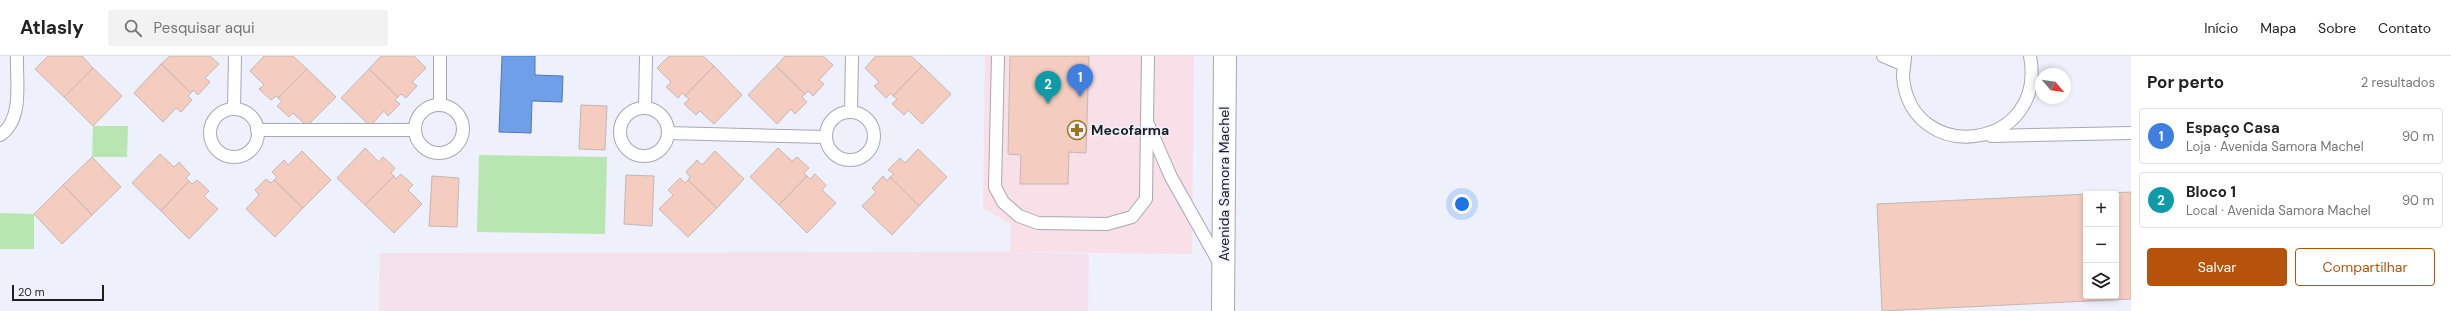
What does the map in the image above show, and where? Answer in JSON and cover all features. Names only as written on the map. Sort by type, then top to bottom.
[{"type":"main road","name":"Avenida Samora Machel","points":[[1223,311],[1225,56]]},
{"type":"lane","points":[[0,134],[6,131],[16,112],[17,56]]},
{"type":"lane","points":[[234,108],[235,56]]},
{"type":"lane","points":[[440,56],[440,105]]},
{"type":"lane","points":[[645,107],[646,56]]},
{"type":"lane","points":[[851,112],[852,56]]},
{"type":"lane","points":[[998,56],[995,187],[1003,202],[1019,216],[1038,223],[1084,224],[1108,224],[1132,217],[1146,199],[1148,56]]},
{"type":"lane","points":[[1883,56],[1905,61],[1903,77],[1909,99],[1921,117],[1938,131],[1960,138],[2131,133]]},
{"type":"lane","points":[[1982,137],[2002,128],[2019,113],[2030,94],[2033,72],[2030,56]]},
{"type":"lane","points":[[440,105],[454,110],[462,122],[463,130],[457,145],[443,153],[427,150],[420,145],[415,130],[416,121],[425,110],[440,105]]},
{"type":"lane","points":[[645,107],[652,109],[664,118],[668,133],[662,147],[648,156],[636,154],[626,148],[621,140],[621,124],[630,112],[645,107]]},
{"type":"lane","points":[[234,108],[249,114],[254,119],[258,130],[256,141],[246,154],[230,157],[215,149],[209,133],[213,122],[220,113],[234,108]]},
{"type":"lane","points":[[851,112],[865,117],[873,130],[874,137],[869,152],[854,160],[838,158],[832,152],[826,137],[827,128],[836,116],[851,112]]},
{"type":"lane","points":[[1147,122],[1171,177],[1224,270]]},
{"type":"lane","points":[[258,130],[415,130]]},
{"type":"lane","points":[[668,133],[826,137]]},
{"type":"shaded area","points":[[985,56],[1194,56],[1192,254],[1010,252],[1011,224],[983,208]]},
{"type":"shaded area","points":[[1010,252],[1089,254],[1088,311],[379,311],[380,253]]},
{"type":"green space","points":[[93,126],[128,126],[127,157],[92,157]]},
{"type":"green space","points":[[479,155],[607,157],[605,234],[477,232]]},
{"type":"green space","points":[[0,213],[34,214],[34,249],[0,249]]},
{"type":"water","points":[[502,56],[535,56],[535,75],[563,76],[562,102],[532,101],[531,133],[499,132]]},
{"type":"building","points":[[48,56],[82,56],[93,68],[64,97],[35,69]]},
{"type":"building","points":[[170,56],[210,56],[219,64],[205,78],[210,82],[198,95],[193,90],[191,93],[161,64]]},
{"type":"building","points":[[264,56],[293,56],[307,69],[278,98],[276,96],[271,100],[259,89],[264,85],[250,71]]},
{"type":"building","points":[[381,56],[414,56],[426,68],[412,82],[417,86],[406,98],[401,94],[398,97],[369,69]]},
{"type":"building","points":[[669,56],[703,56],[714,66],[685,96],[682,93],[678,98],[666,87],[671,82],[657,68]]},
{"type":"building","points":[[785,56],[823,56],[833,65],[819,80],[824,84],[813,96],[808,91],[805,94],[776,66]]},
{"type":"building","points":[[876,56],[911,56],[922,66],[893,96],[891,93],[886,98],[874,86],[879,82],[865,68]]},
{"type":"building","points":[[1010,56],[1089,56],[1086,153],[1069,152],[1068,184],[1020,184],[1021,155],[1008,154]]},
{"type":"building","points":[[161,64],[191,93],[188,96],[192,100],[181,112],[176,108],[163,122],[134,93]]},
{"type":"building","points":[[714,66],[742,95],[714,124],[700,111],[696,115],[684,104],[689,99],[685,96]]},
{"type":"building","points":[[776,66],[805,94],[802,97],[807,102],[795,114],[791,109],[777,124],[748,95]]},
{"type":"building","points":[[922,66],[951,94],[922,124],[908,110],[904,115],[892,104],[897,99],[893,96]]},
{"type":"building","points":[[93,68],[122,96],[93,126],[64,97]]},
{"type":"building","points":[[307,69],[336,97],[307,126],[293,113],[289,117],[277,106],[282,101],[278,98]]},
{"type":"building","points":[[369,69],[398,97],[395,100],[400,104],[388,116],[384,111],[370,126],[341,98]]},
{"type":"building","points":[[581,105],[607,106],[605,150],[579,149]]},
{"type":"building","points":[[365,148],[379,162],[383,157],[395,168],[391,173],[394,176],[365,205],[337,178]]},
{"type":"building","points":[[778,148],[792,161],[797,157],[809,168],[804,173],[807,176],[779,205],[750,177]]},
{"type":"building","points":[[918,149],[947,177],[919,206],[890,177],[894,174],[888,170],[900,158],[905,163]]},
{"type":"building","points":[[302,151],[331,180],[303,208],[274,180],[277,177],[272,172],[284,160],[288,165]]},
{"type":"building","points":[[715,151],[744,179],[717,208],[688,180],[690,177],[686,172],[697,160],[702,165]]},
{"type":"building","points":[[160,154],[174,167],[179,162],[190,174],[186,178],[189,181],[161,211],[132,183]]},
{"type":"building","points":[[92,157],[121,187],[92,215],[63,185]]},
{"type":"building","points":[[401,174],[413,185],[408,190],[422,204],[394,233],[365,205],[394,176],[396,179]]},
{"type":"building","points":[[815,174],[826,185],[822,190],[836,203],[807,233],[779,205],[807,176],[810,179]]},
{"type":"building","points":[[626,175],[654,176],[652,226],[624,224]]},
{"type":"building","points":[[432,176],[459,178],[457,227],[429,226]]},
{"type":"building","points":[[883,176],[887,181],[890,177],[919,206],[892,235],[862,206],[876,192],[872,188]]},
{"type":"building","points":[[680,178],[685,183],[688,180],[717,208],[688,237],[659,209],[673,195],[668,190]]},
{"type":"building","points":[[266,179],[271,183],[274,180],[303,208],[275,237],[246,209],[259,195],[255,190]]},
{"type":"building","points":[[197,180],[209,191],[204,196],[218,209],[189,239],[161,211],[189,181],[192,184]]},
{"type":"building","points":[[63,185],[92,215],[62,244],[34,214]]},
{"type":"building","points":[[2131,192],[2131,299],[1882,311],[1877,204],[2083,194],[2083,299],[2119,299],[2119,193]]},
{"type":"place","name":"Espaço Casa","points":[[1080,97]]},
{"type":"place","name":"Bloco 1","points":[[1048,104]]},
{"type":"place","name":"Mecofarma","points":[[1077,130]]}]
